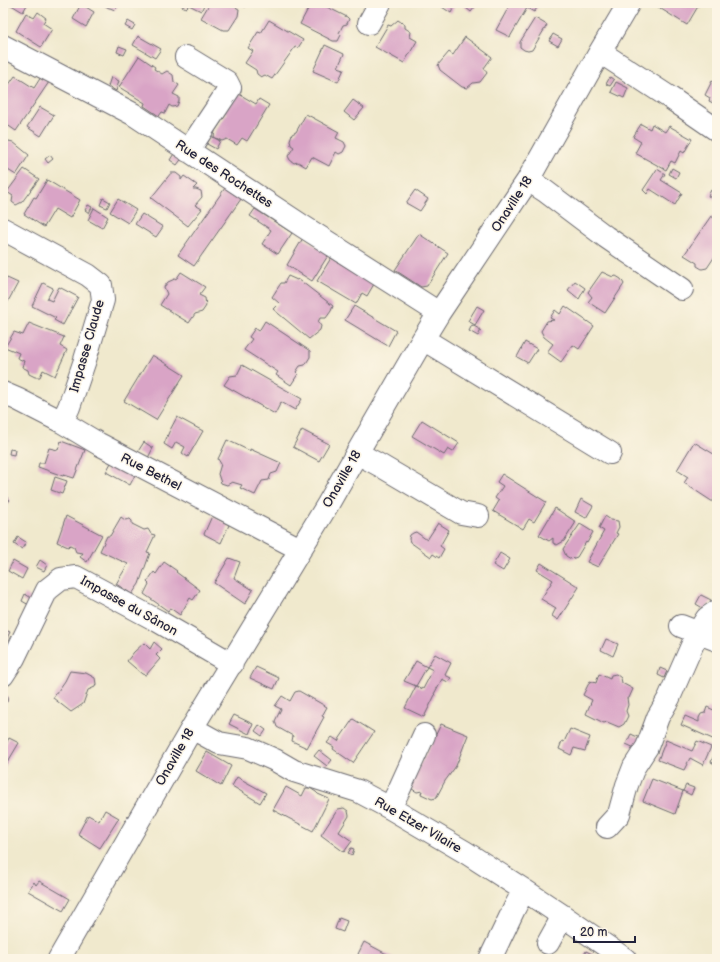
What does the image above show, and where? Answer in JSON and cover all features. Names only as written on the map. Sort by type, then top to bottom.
[{"type":"street","points":[[369,23],[380,3]]},
{"type":"street","name":"Onaville 18","points":[[59,959],[192,728],[328,504],[423,339],[438,314],[528,180],[629,3]]},
{"type":"street","name":"Rue des Rochettes","points":[[3,46],[132,114],[438,314]]},
{"type":"street","points":[[600,52],[717,130]]},
{"type":"street","points":[[186,57],[227,82],[230,88],[188,151]]},
{"type":"street","points":[[528,180],[606,237],[682,289]]},
{"type":"street","name":"Impasse Claude","points":[[3,228],[88,275],[101,285],[103,300],[84,363],[69,407],[62,422]]},
{"type":"street","points":[[423,339],[610,454]]},
{"type":"street","name":"Rue Bethel","points":[[3,393],[62,422],[99,444],[300,549]]},
{"type":"street","points":[[357,453],[461,514],[478,516]]},
{"type":"street","name":"Impasse du Sânon","points":[[7,662],[47,590],[61,578],[76,577],[158,621],[232,664]]},
{"type":"street","points":[[607,827],[620,814],[627,785],[634,767],[647,746],[658,717],[669,698],[699,633],[707,618],[717,611]]},
{"type":"street","name":"Rue Etzer Vilaire","points":[[192,728],[219,743],[248,748],[275,760],[294,771],[358,791],[390,808],[465,852],[564,916],[625,959]]},
{"type":"street","points":[[390,808],[424,735]]},
{"type":"street","points":[[490,959],[524,890]]},
{"type":"street","points":[[548,943],[564,916]]},
{"type":"building","points":[[8,3],[28,3],[23,12]]},
{"type":"building","points":[[100,3],[120,3],[115,10]]},
{"type":"building","points":[[180,3],[205,3],[201,11],[189,5],[186,8]]},
{"type":"building","points":[[210,3],[237,3],[235,7],[239,9],[238,16],[229,30],[223,30],[201,18]]},
{"type":"building","points":[[239,3],[251,3],[245,7]]},
{"type":"building","points":[[308,3],[319,3],[349,19],[347,24],[343,25],[339,33],[341,35],[338,41],[333,41],[300,24],[308,9],[305,8]]},
{"type":"building","points":[[444,3],[456,3],[451,13],[442,7]]},
{"type":"building","points":[[460,3],[478,3],[471,12]]},
{"type":"building","points":[[511,3],[540,4],[534,12],[527,8],[510,37],[496,30]]},
{"type":"building","points":[[660,3],[700,3],[687,25],[658,7]]},
{"type":"building","points":[[81,4],[94,12],[86,27],[73,19]]},
{"type":"building","points":[[38,12],[46,18],[43,23],[52,29],[41,47],[16,31],[26,13],[34,18]]},
{"type":"building","points":[[535,18],[547,25],[532,50],[524,50],[520,47],[520,42]]},
{"type":"building","points":[[269,20],[303,40],[298,48],[295,47],[272,79],[265,75],[261,77],[257,74],[256,70],[245,63],[253,51],[248,48],[258,32],[261,33]]},
{"type":"building","points":[[398,20],[411,32],[410,37],[417,41],[404,63],[375,47],[388,25],[391,26]]},
{"type":"building","points":[[128,21],[135,25],[132,30],[125,26]]},
{"type":"building","points":[[553,34],[562,39],[558,46],[549,41]]},
{"type":"building","points":[[138,36],[161,49],[155,58],[133,45]]},
{"type":"building","points":[[465,37],[492,57],[484,68],[487,73],[480,82],[473,83],[467,88],[462,87],[440,70],[438,65],[449,52],[453,55]]},
{"type":"building","points":[[325,45],[344,54],[338,67],[344,69],[338,82],[313,71]]},
{"type":"building","points":[[119,46],[127,49],[124,55],[117,52]]},
{"type":"building","points":[[139,56],[162,74],[167,71],[173,75],[174,82],[179,85],[173,94],[179,97],[177,106],[172,107],[169,105],[165,113],[162,112],[159,116],[144,106],[145,103],[119,87]]},
{"type":"building","points":[[15,76],[34,88],[41,77],[49,82],[16,131],[3,122],[3,93]]},
{"type":"building","points":[[111,77],[119,81],[116,91],[108,86]]},
{"type":"building","points":[[610,77],[614,80],[610,86],[606,84]]},
{"type":"building","points":[[712,81],[717,84],[717,105],[709,101],[710,98],[705,95]]},
{"type":"building","points":[[616,82],[628,88],[624,98],[611,92]]},
{"type":"building","points":[[239,94],[256,104],[259,99],[269,105],[247,141],[242,138],[237,145],[227,139],[222,141],[214,137],[215,131],[227,113],[224,111]]},
{"type":"building","points":[[353,100],[364,108],[354,120],[344,112]]},
{"type":"building","points":[[40,107],[54,115],[41,136],[27,127]]},
{"type":"building","points":[[306,114],[339,132],[336,138],[344,142],[346,146],[343,152],[339,154],[336,152],[329,166],[312,157],[306,167],[298,162],[294,163],[288,156],[294,147],[291,145],[290,140],[292,134],[296,132]]},
{"type":"building","points":[[641,124],[650,129],[652,124],[665,132],[669,126],[692,139],[684,153],[681,151],[675,163],[671,161],[666,170],[635,153],[641,142],[633,137]]},
{"type":"building","points":[[211,136],[220,141],[216,149],[207,144]]},
{"type":"building","points":[[6,142],[13,142],[29,155],[16,175],[3,167],[3,147]]},
{"type":"building","points":[[175,152],[183,157],[177,165],[170,160]]},
{"type":"building","points":[[50,155],[53,159],[48,163],[45,159]]},
{"type":"building","points":[[672,168],[679,172],[676,178],[669,174]]},
{"type":"building","points":[[24,169],[39,179],[22,202],[16,205],[12,202],[13,196],[7,192]]},
{"type":"building","points":[[657,169],[665,174],[661,180],[682,193],[675,205],[650,189],[647,194],[643,190]]},
{"type":"building","points":[[171,173],[176,173],[181,177],[181,180],[184,176],[197,185],[193,189],[201,191],[202,197],[195,205],[202,209],[188,226],[151,198]]},
{"type":"building","points":[[47,180],[80,200],[70,218],[55,209],[44,227],[24,214],[34,197],[36,198]]},
{"type":"building","points":[[225,188],[241,199],[194,266],[178,255]]},
{"type":"building","points":[[415,190],[428,199],[420,211],[406,203]]},
{"type":"building","points":[[711,190],[717,193],[715,200],[708,196]]},
{"type":"building","points":[[103,198],[110,202],[107,208],[100,205]]},
{"type":"building","points":[[118,199],[136,210],[128,223],[110,212]]},
{"type":"building","points":[[88,205],[92,207],[89,213],[85,210]]},
{"type":"building","points":[[94,208],[108,217],[102,228],[88,220]]},
{"type":"building","points":[[255,209],[292,233],[278,254],[262,244],[271,230],[250,216]]},
{"type":"building","points":[[142,214],[163,227],[156,237],[135,224]]},
{"type":"building","points":[[711,216],[717,220],[717,253],[707,268],[702,269],[697,266],[697,263],[684,255]]},
{"type":"building","points":[[419,234],[448,253],[427,286],[421,287],[395,270]]},
{"type":"building","points":[[303,238],[329,254],[312,281],[287,265]]},
{"type":"building","points":[[331,258],[374,284],[367,296],[362,293],[356,304],[317,281]]},
{"type":"building","points":[[181,272],[205,287],[199,295],[205,298],[206,306],[202,312],[195,314],[189,323],[160,305],[167,294],[164,287],[168,282],[177,278]]},
{"type":"building","points":[[602,272],[613,277],[616,276],[621,279],[624,284],[605,313],[588,302],[592,297],[588,292]]},
{"type":"building","points":[[288,276],[297,280],[298,279],[333,306],[326,318],[320,318],[318,322],[321,326],[320,330],[309,339],[273,309],[279,303],[272,297],[281,283],[284,283]]},
{"type":"building","points":[[7,278],[18,283],[6,305],[3,303],[3,284]]},
{"type":"building","points":[[575,281],[585,288],[579,299],[568,290]]},
{"type":"building","points":[[43,283],[53,288],[47,299],[52,301],[59,287],[78,297],[63,325],[54,320],[56,318],[32,306]]},
{"type":"building","points":[[354,306],[396,331],[388,346],[345,320]]},
{"type":"building","points":[[477,306],[484,310],[475,325],[468,321]]},
{"type":"building","points":[[565,306],[594,326],[579,349],[573,345],[561,362],[547,352],[553,344],[544,337],[541,331],[547,321],[554,320],[550,318],[555,310],[560,314]]},
{"type":"building","points":[[265,321],[310,351],[310,357],[305,365],[300,366],[296,372],[298,374],[291,385],[276,375],[278,372],[244,350],[252,339],[249,337],[255,328],[259,331]]},
{"type":"building","points":[[29,323],[64,337],[60,346],[67,350],[55,376],[43,370],[40,377],[35,377],[29,374],[28,370],[22,367],[24,361],[17,358],[19,353],[5,347],[14,332],[23,335]]},
{"type":"building","points":[[472,325],[481,330],[478,336],[469,331]]},
{"type":"building","points":[[525,342],[537,349],[528,363],[517,357]]},
{"type":"building","points":[[152,355],[184,375],[156,420],[124,401]]},
{"type":"building","points":[[242,365],[302,399],[295,410],[281,402],[275,414],[224,385],[230,376],[237,375]]},
{"type":"building","points":[[177,417],[203,431],[188,457],[182,453],[185,447],[176,442],[172,449],[164,444]]},
{"type":"building","points":[[422,420],[459,443],[453,452],[448,449],[444,455],[412,436]]},
{"type":"building","points":[[302,430],[329,444],[319,461],[293,447]]},
{"type":"building","points":[[227,440],[281,463],[277,472],[271,474],[269,480],[262,481],[255,495],[240,488],[242,485],[232,482],[227,485],[221,483],[218,474],[221,464],[218,459]]},
{"type":"building","points":[[61,441],[85,450],[74,478],[63,476],[38,467],[39,463],[44,463],[49,448],[58,450]]},
{"type":"building","points":[[144,442],[153,448],[148,458],[137,453]]},
{"type":"building","points":[[694,442],[717,456],[717,501],[714,499],[713,502],[684,483],[688,477],[677,470]]},
{"type":"building","points":[[10,449],[15,450],[14,455],[9,454]]},
{"type":"building","points":[[112,461],[136,473],[130,485],[106,472]]},
{"type":"building","points":[[502,474],[546,502],[534,522],[529,519],[523,529],[493,511],[499,501],[495,498],[503,486],[497,482]]},
{"type":"building","points":[[55,477],[67,481],[62,494],[51,490]]},
{"type":"building","points":[[3,494],[10,500],[3,508]]},
{"type":"building","points":[[581,499],[593,506],[586,518],[575,512]]},
{"type":"building","points":[[555,508],[576,522],[564,541],[557,545],[553,543],[553,538],[549,541],[539,535]]},
{"type":"building","points":[[66,516],[102,535],[87,562],[80,557],[83,553],[76,552],[74,547],[70,545],[68,547],[57,542]]},
{"type":"building","points":[[212,516],[229,525],[221,543],[204,534]]},
{"type":"building","points":[[605,516],[611,520],[618,521],[619,527],[616,533],[618,534],[598,567],[587,562],[604,531],[599,528]]},
{"type":"building","points":[[121,517],[125,520],[130,519],[132,524],[144,530],[148,529],[151,534],[155,535],[147,552],[150,553],[139,584],[132,594],[116,584],[128,564],[100,551],[107,536],[110,536]]},
{"type":"building","points":[[438,523],[449,530],[440,546],[444,549],[439,558],[433,554],[431,557],[410,542],[409,539],[410,535],[416,532],[427,540]]},
{"type":"building","points":[[580,524],[593,532],[577,557],[571,559],[566,556],[563,549]]},
{"type":"building","points":[[18,537],[26,542],[22,549],[14,544]]},
{"type":"building","points":[[500,553],[510,559],[503,571],[493,565]]},
{"type":"building","points":[[229,558],[240,562],[234,578],[253,590],[245,604],[214,583]]},
{"type":"building","points":[[40,560],[47,565],[44,571],[36,567]]},
{"type":"building","points":[[13,561],[27,569],[22,579],[8,571]]},
{"type":"building","points":[[164,562],[200,590],[193,600],[190,598],[180,615],[170,608],[168,611],[144,594],[149,584],[147,582],[154,572],[156,574]]},
{"type":"building","points":[[541,563],[579,587],[558,620],[552,616],[556,608],[541,599],[553,580],[537,570]]},
{"type":"building","points":[[25,594],[33,599],[29,605],[22,601]]},
{"type":"building","points":[[701,595],[711,600],[706,610],[696,604]]},
{"type":"building","points":[[3,629],[10,632],[5,642],[3,640]]},
{"type":"building","points":[[606,639],[618,644],[613,656],[601,650]]},
{"type":"building","points":[[154,642],[162,649],[156,655],[160,659],[146,675],[142,674],[127,661],[144,643],[150,649]]},
{"type":"building","points":[[435,654],[451,663],[445,675],[451,678],[448,682],[442,679],[424,717],[405,708],[416,686],[423,689],[433,670],[427,667]]},
{"type":"building","points":[[416,661],[427,667],[416,686],[404,681]]},
{"type":"building","points":[[256,667],[279,678],[274,689],[250,678]]},
{"type":"building","points":[[660,668],[667,671],[664,678],[658,675]]},
{"type":"building","points":[[70,671],[86,673],[95,678],[96,684],[95,687],[88,690],[83,704],[71,712],[53,698]]},
{"type":"building","points":[[599,674],[610,679],[611,675],[616,674],[621,678],[622,683],[633,689],[629,698],[627,698],[628,705],[626,711],[628,716],[624,724],[619,727],[607,722],[604,723],[586,714],[592,700],[583,695],[590,681],[596,683]]},
{"type":"building","points":[[299,691],[327,707],[322,716],[324,717],[307,748],[292,741],[293,736],[277,727],[275,721],[281,709],[275,706],[282,696],[290,701],[295,692]]},
{"type":"building","points":[[3,695],[8,696],[7,702],[3,701]]},
{"type":"building","points":[[707,707],[716,711],[717,709],[717,737],[715,740],[681,725],[685,716],[699,722],[701,714],[705,713]]},
{"type":"building","points":[[234,715],[253,724],[249,734],[229,724]]},
{"type":"building","points":[[353,719],[374,732],[353,763],[327,743],[332,737],[338,741]]},
{"type":"building","points":[[441,724],[468,735],[456,766],[445,781],[436,798],[432,799],[421,794],[422,791],[417,792],[412,789],[409,784]]},
{"type":"building","points":[[259,725],[266,730],[262,736],[255,731]]},
{"type":"building","points":[[570,729],[590,737],[585,751],[574,748],[571,755],[559,749],[562,741],[564,742]]},
{"type":"building","points":[[631,734],[644,740],[639,750],[626,744]]},
{"type":"building","points":[[9,738],[19,743],[3,770],[3,749]]},
{"type":"building","points":[[666,740],[692,751],[697,741],[711,747],[703,765],[690,758],[684,770],[658,760]]},
{"type":"building","points":[[319,750],[332,760],[327,766],[314,756]]},
{"type":"building","points":[[716,751],[717,752],[717,765],[711,762]]},
{"type":"building","points":[[207,752],[231,766],[221,786],[196,771]]},
{"type":"building","points":[[237,777],[266,793],[260,803],[232,786]]},
{"type":"building","points":[[652,779],[683,791],[675,814],[643,801]]},
{"type":"building","points":[[686,785],[694,788],[691,795],[683,791]]},
{"type":"building","points":[[286,787],[302,796],[306,788],[310,788],[329,799],[313,831],[273,810]]},
{"type":"building","points":[[344,808],[348,811],[349,816],[339,832],[352,841],[344,852],[321,835],[338,809]]},
{"type":"building","points":[[105,810],[119,818],[100,848],[78,834],[88,815],[99,821]]},
{"type":"building","points":[[351,848],[354,849],[352,855],[348,853]]},
{"type":"building","points":[[39,881],[70,899],[63,911],[28,891],[34,882],[36,885]]},
{"type":"building","points":[[339,918],[347,921],[343,932],[335,929]]},
{"type":"building","points":[[364,942],[396,959],[364,959],[358,954]]},
{"type":"building","points":[[586,951],[594,955],[592,959],[582,959]]}]
